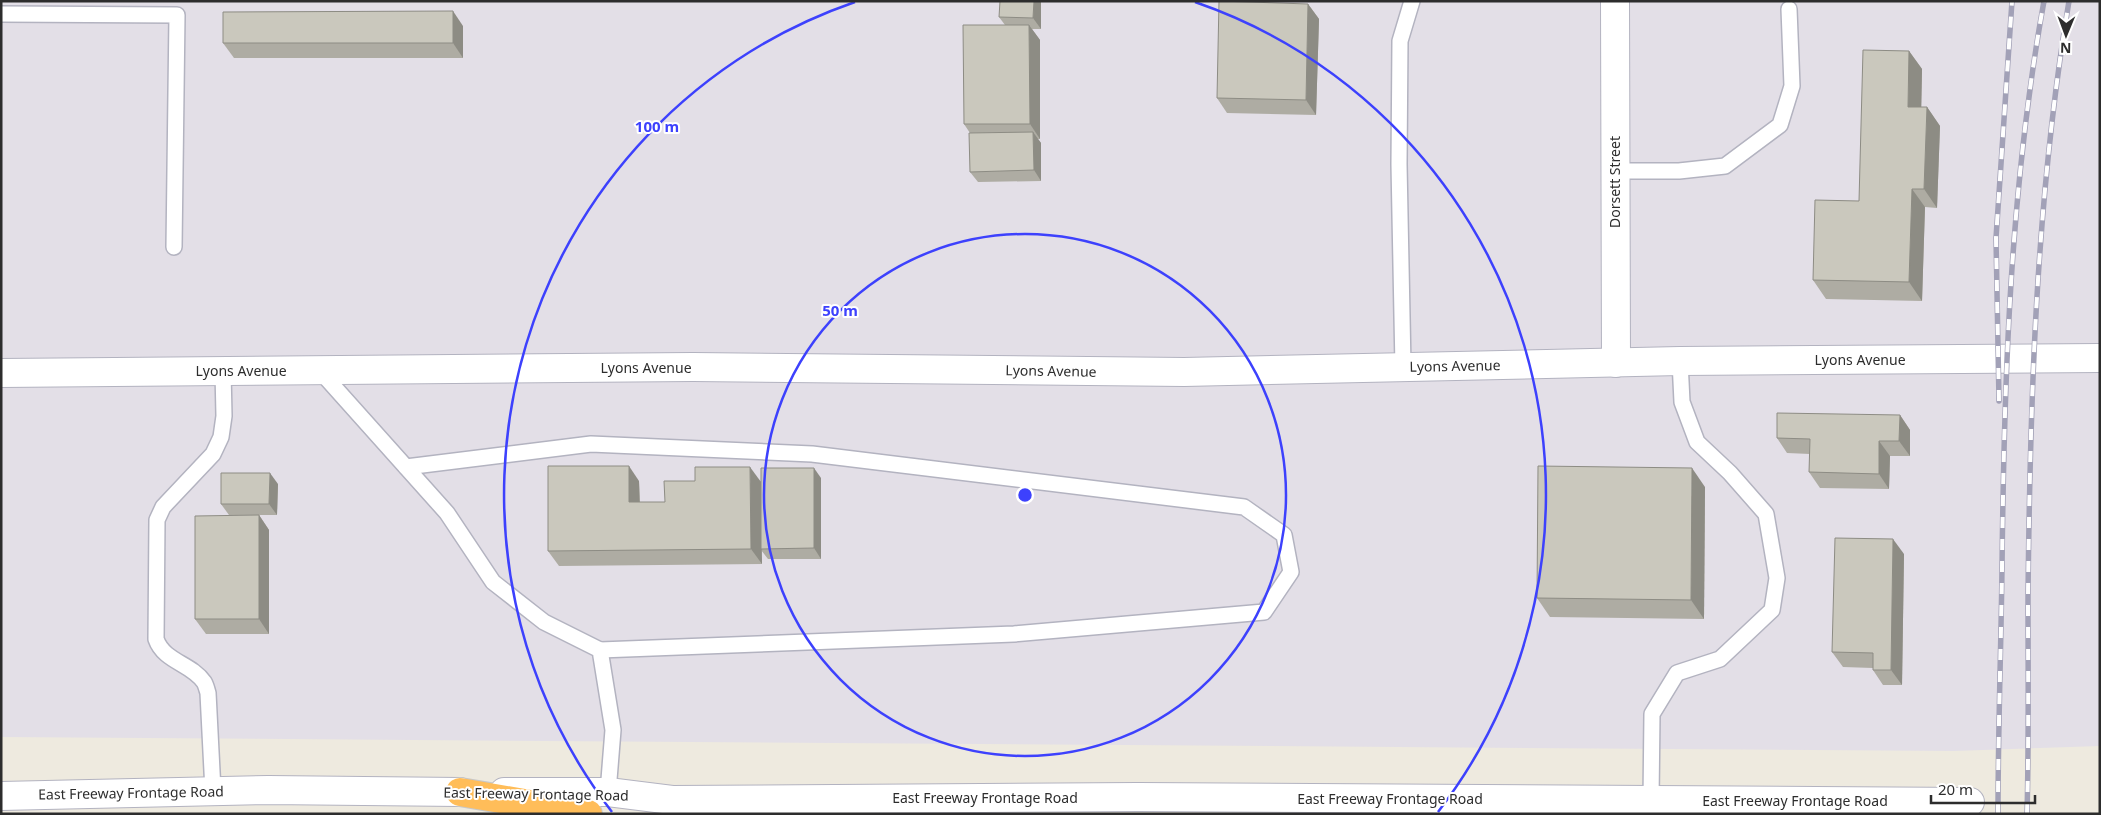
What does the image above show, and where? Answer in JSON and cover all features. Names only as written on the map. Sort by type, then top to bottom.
[{"type":"highway","points":[[460,792],[588,814]]},
{"type":"street","name":"Dorsett Street","points":[[1615,1],[1616,363]]},
{"type":"street","name":"Lyons Avenue","points":[[1,373],[693,367],[1184,372],[1680,362],[2100,358]]},
{"type":"street","name":"East Freeway Frontage Road","points":[[1,796],[213,791],[608,792],[672,800],[1138,797],[1970,802]]},
{"type":"street","points":[[88,814],[117,794]]},
{"type":"lane","points":[[1403,367],[1399,164],[1400,40],[1412,1]]},
{"type":"lane","points":[[1615,171],[1679,171],[1725,166],[1780,125],[1792,86],[1789,9]]},
{"type":"lane","points":[[1,14],[177,15],[174,247]]},
{"type":"lane","points":[[1651,800],[1652,714],[1677,673],[1720,659],[1772,610],[1777,578],[1766,514],[1730,473],[1697,442],[1682,402],[1680,362]]},
{"type":"lane","points":[[213,791],[208,694],[204,682],[166,655],[159,648],[156,639],[157,520],[163,507],[213,454],[221,436],[224,416],[223,371]]},
{"type":"lane","points":[[320,371],[447,513],[493,582],[544,622],[600,650],[1014,634],[1264,612],[1291,572],[1284,535],[1244,507],[812,454],[591,444],[406,467]]},
{"type":"lane","points":[[600,650],[614,730],[608,792]]},
{"type":"shaded area","points":[[1,1],[2100,1],[2100,746],[1954,751],[1,737]]},
{"type":"building","points":[[1000,1],[1034,1],[1033,18],[999,17]]},
{"type":"building","points":[[1219,1],[1308,4],[1306,100],[1217,98]]},
{"type":"building","points":[[453,11],[453,43],[223,43],[223,12]]},
{"type":"building","points":[[963,25],[1029,25],[1030,124],[964,124]]},
{"type":"building","points":[[1863,50],[1909,51],[1908,107],[1927,107],[1924,189],[1912,189],[1909,282],[1813,280],[1815,200],[1859,201]]},
{"type":"building","points":[[1033,132],[1034,170],[970,172],[969,133]]},
{"type":"building","points":[[1777,413],[1900,415],[1899,441],[1879,441],[1879,474],[1809,472],[1810,439],[1777,438]]},
{"type":"building","points":[[548,466],[629,466],[629,502],[665,502],[664,481],[695,481],[695,467],[750,467],[751,549],[548,551]]},
{"type":"building","points":[[1538,466],[1692,468],[1691,600],[1537,598]]},
{"type":"building","points":[[761,468],[814,468],[814,548],[761,549]]},
{"type":"building","points":[[221,473],[270,473],[269,504],[221,504]]},
{"type":"building","points":[[259,515],[259,619],[195,619],[195,516]]},
{"type":"building","points":[[1835,538],[1893,539],[1891,670],[1873,670],[1873,653],[1832,652]]},
{"type":"railway","points":[[1999,401],[1996,238],[2012,1]]},
{"type":"railway","points":[[1998,814],[2005,426],[2011,283],[2023,142],[2044,1]]},
{"type":"railway","points":[[2027,814],[2029,522],[2033,373],[2042,224],[2049,149],[2069,1]]}]
